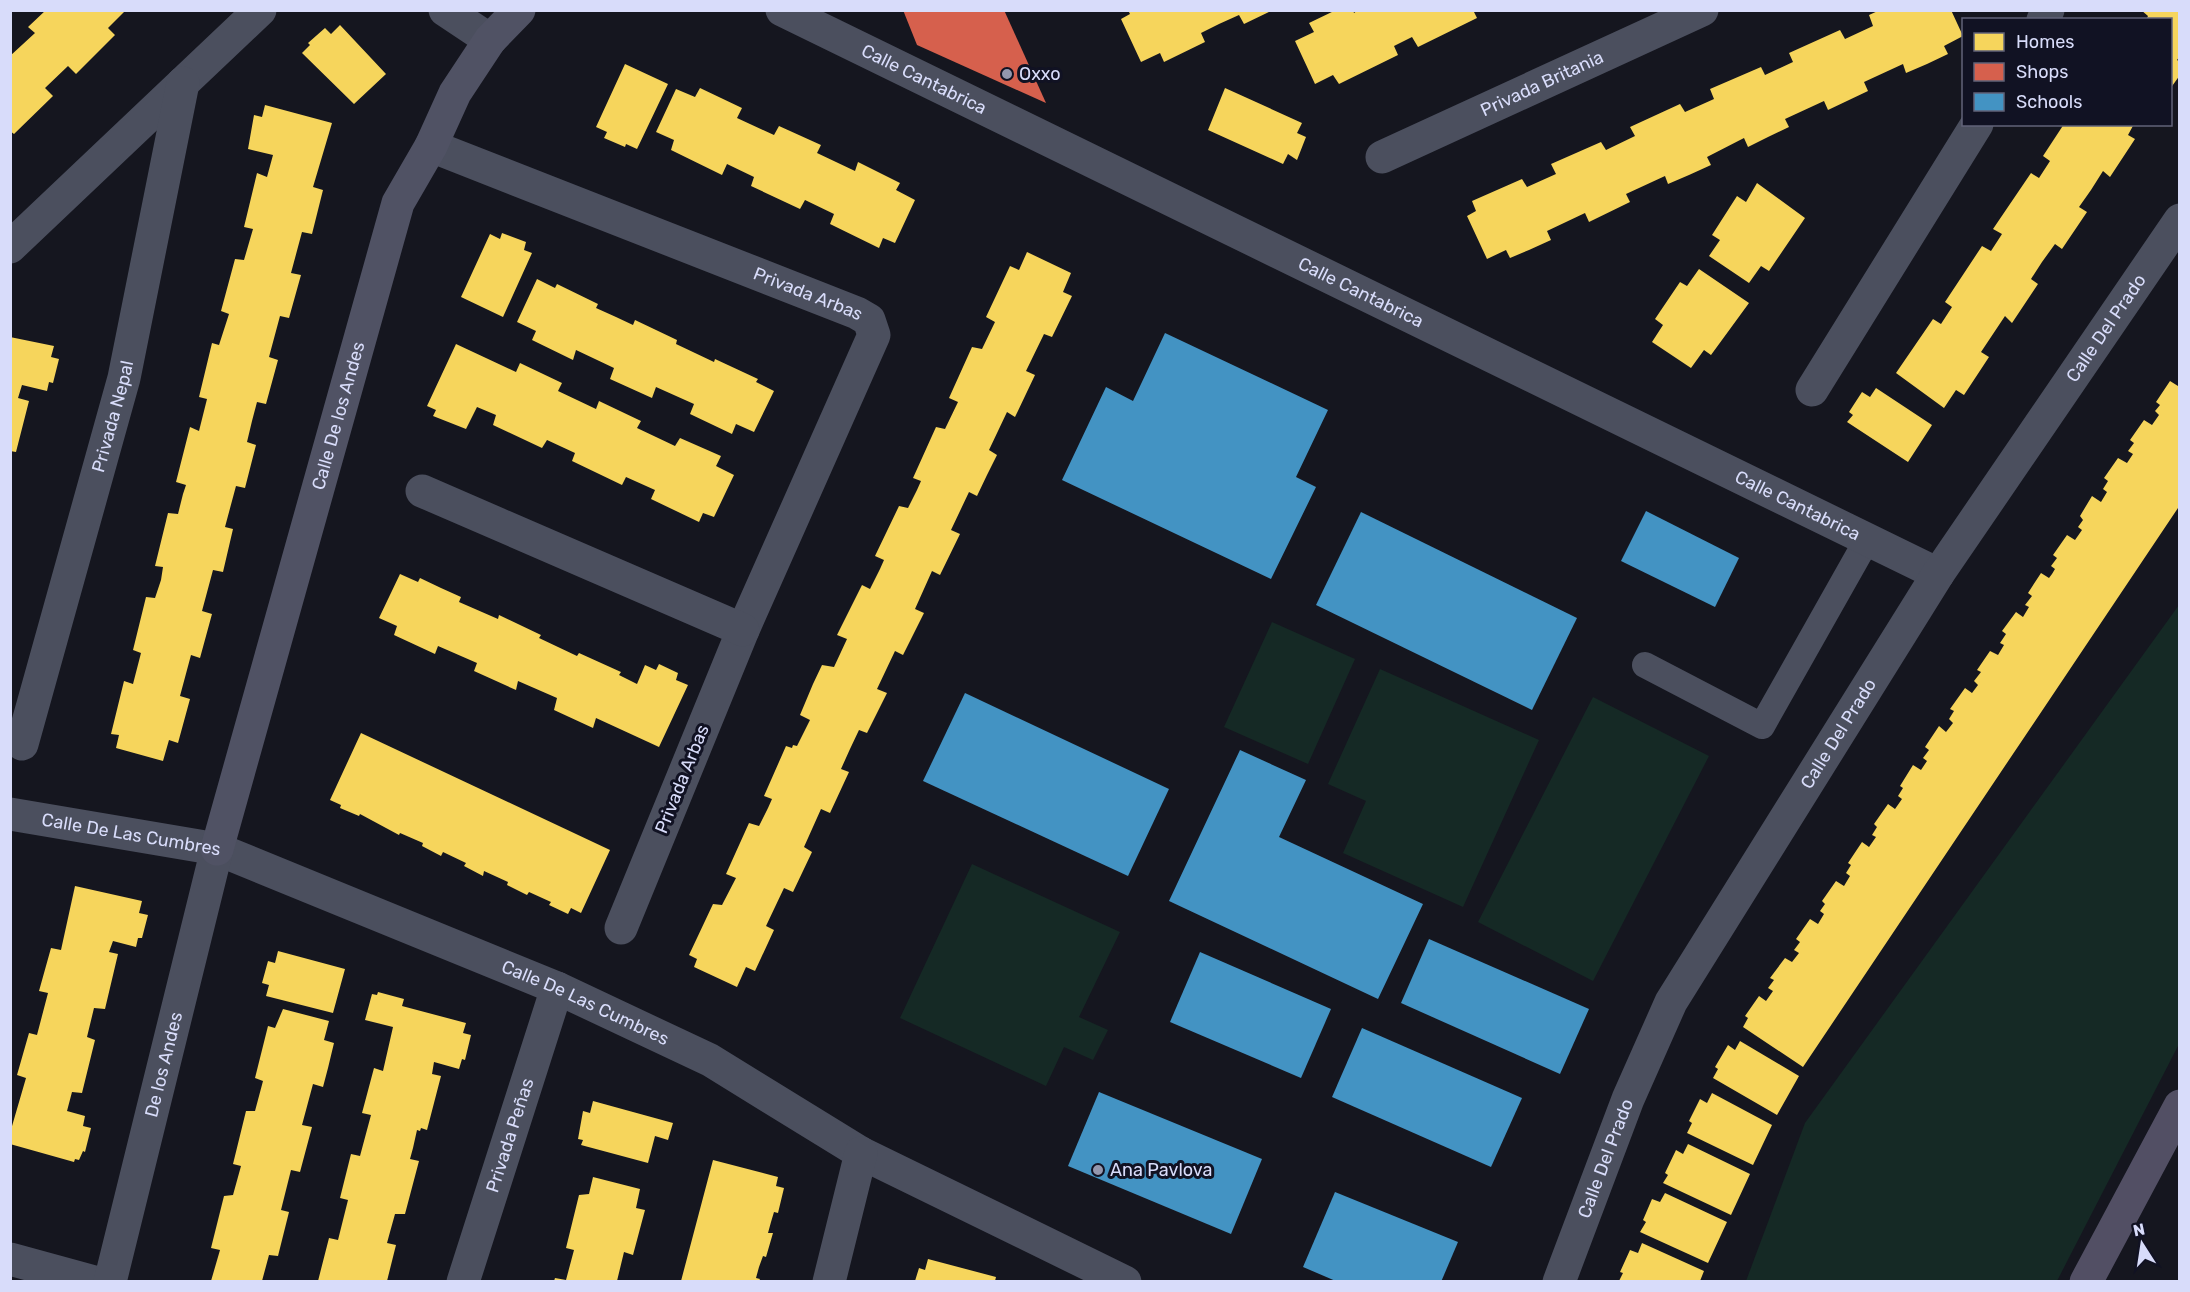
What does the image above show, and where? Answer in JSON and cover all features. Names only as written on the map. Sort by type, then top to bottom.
[{"type":"main road","points":[[2086,1281],[2180,1106]]},
{"type":"street","points":[[10,247],[260,10]]},
{"type":"street","points":[[445,10],[490,40]]},
{"type":"street","name":"Calle De los Andes","points":[[217,849],[398,203],[430,146],[455,93],[490,40],[519,10]]},
{"type":"street","name":"Calle Cantabrica","points":[[782,10],[1938,574]]},
{"type":"street","name":"Privada Britania","points":[[1382,158],[1702,10]]},
{"type":"street","name":"Privada Nepal","points":[[22,744],[124,378],[183,83]]},
{"type":"street","points":[[1812,390],[1976,126]]},
{"type":"street","name":"Privada Arbas","points":[[430,146],[857,314],[868,320],[874,335],[743,630],[621,928]]},
{"type":"street","name":"Calle Del Prado","points":[[1559,1281],[1628,1099],[1671,1002],[1938,574],[2180,220]]},
{"type":"street","points":[[422,491],[743,630]]},
{"type":"street","name":"Calle De Las Cumbres","points":[[10,814],[217,849],[557,988],[710,1060],[861,1153],[1125,1281]]},
{"type":"street","name":"De los Andes","points":[[110,1281],[217,849]]},
{"type":"street","name":"Privada Peñas","points":[[464,1281],[557,988]]},
{"type":"street","points":[[829,1281],[861,1153]]},
{"type":"street","points":[[10,1259],[94,1281]]},
{"type":"lane","points":[[1645,665],[1762,726],[1867,540]]},
{"type":"green space","points":[[2179,605],[2179,1044],[2057,1281],[1746,1281],[1805,1123]]},
{"type":"green space","points":[[1272,622],[1355,659],[1308,764],[1224,727]]},
{"type":"green space","points":[[1380,669],[1539,740],[1463,907],[1343,853],[1366,801],[1328,784]]},
{"type":"green space","points":[[1593,697],[1709,756],[1593,981],[1478,922]]},
{"type":"green space","points":[[972,864],[1120,932],[1079,1017],[1108,1030],[1093,1060],[1064,1047],[1046,1086],[900,1018]]},
{"type":"building: Homes","points":[[46,10],[126,10],[108,28],[115,35],[76,74],[68,66],[45,88],[53,96],[14,134],[10,131],[10,56],[35,33],[28,27]]},
{"type":"building: Homes","points":[[1128,10],[1273,10],[1244,24],[1239,15],[1219,24],[1201,33],[1205,42],[1164,62],[1160,53],[1141,62],[1121,19],[1130,14]]},
{"type":"building: Homes","points":[[1336,10],[1353,10],[1354,13],[1358,10],[1473,10],[1477,18],[1418,47],[1412,37],[1394,46],[1398,55],[1339,84],[1333,75],[1315,84],[1295,41],[1314,32],[1309,23]]},
{"type":"building: Homes","points":[[1880,10],[1951,10],[1962,37],[1944,46],[1948,54],[1927,64],[1906,73],[1903,64],[1864,82],[1868,91],[1828,110],[1824,101],[1785,119],[1789,127],[1748,147],[1744,138],[1707,157],[1711,165],[1668,184],[1665,176],[1626,194],[1630,202],[1589,222],[1585,213],[1547,231],[1551,240],[1510,258],[1506,250],[1487,259],[1467,216],[1476,211],[1472,201],[1522,179],[1527,187],[1556,174],[1551,164],[1601,142],[1606,150],[1635,136],[1630,127],[1680,104],[1685,112],[1714,99],[1710,89],[1761,67],[1765,75],[1793,62],[1789,53],[1840,30],[1845,39],[1873,26],[1869,15]]},
{"type":"building: Homes","points":[[2141,10],[2180,10],[2180,56],[2177,60],[2180,62],[2180,75],[2172,86],[2172,18],[2147,18],[2148,16]]},
{"type":"building: Homes","points":[[340,25],[386,74],[354,104],[302,53],[310,45],[308,43],[325,28],[331,34]]},
{"type":"building: Homes","points":[[625,64],[668,84],[637,149],[626,144],[625,147],[604,138],[607,132],[596,127]]},
{"type":"building: Homes","points":[[700,88],[742,108],[737,118],[774,135],[779,126],[821,145],[817,153],[855,171],[858,162],[900,183],[896,190],[915,200],[895,243],[883,238],[879,248],[830,224],[834,214],[805,200],[800,209],[751,186],[754,177],[727,164],[722,175],[671,150],[674,140],[656,132],[676,89],[695,97]]},
{"type":"building: Homes","points":[[1225,88],[1302,123],[1297,133],[1306,137],[1297,160],[1288,154],[1283,164],[1208,130]]},
{"type":"building: Homes","points":[[265,105],[332,123],[313,187],[323,190],[312,234],[302,232],[291,273],[301,275],[289,318],[280,316],[269,357],[278,360],[266,404],[257,402],[252,421],[247,442],[256,445],[245,488],[236,486],[225,527],[233,529],[223,572],[213,570],[202,611],[212,614],[200,658],[191,655],[180,696],[190,699],[178,743],[169,740],[163,761],[116,748],[119,735],[111,734],[124,681],[133,684],[141,653],[133,650],[146,597],[155,598],[161,580],[163,567],[155,566],[168,513],[178,514],[186,485],[176,482],[190,427],[199,431],[207,399],[199,397],[212,343],[219,345],[229,314],[221,311],[235,259],[244,260],[253,229],[244,227],[257,173],[267,177],[273,155],[248,149],[254,115],[262,117]]},
{"type":"building: Homes","points":[[2063,126],[2133,126],[2128,135],[2135,139],[2110,177],[2103,171],[2079,207],[2087,212],[2062,249],[2055,244],[2042,262],[2031,279],[2038,284],[2012,323],[2005,316],[1981,352],[1989,357],[1964,395],[1956,390],[1944,408],[1896,373],[1933,319],[1941,324],[1952,307],[1945,302],[1982,246],[1991,251],[2002,234],[1993,229],[2031,173],[2039,178],[2050,161],[2043,156]]},
{"type":"building: Homes","points":[[1757,183],[1805,218],[1769,271],[1761,266],[1749,283],[1709,256],[1720,240],[1712,235],[1737,196],[1746,202]]},
{"type":"building: Homes","points":[[502,233],[526,242],[524,250],[532,253],[503,317],[461,297],[490,234],[500,239]]},
{"type":"building: Homes","points":[[1027,252],[1071,273],[1063,292],[1072,296],[1052,337],[1044,334],[1026,371],[1035,375],[1015,417],[1007,412],[989,450],[997,455],[977,496],[969,492],[951,530],[960,534],[940,575],[932,571],[915,609],[924,613],[903,655],[895,651],[877,689],[887,693],[867,733],[859,730],[841,769],[849,772],[830,813],[821,809],[804,847],[812,852],[793,892],[784,888],[766,926],[774,930],[755,971],[746,967],[737,987],[694,967],[697,959],[689,955],[713,904],[722,905],[736,878],[726,874],[749,823],[759,826],[768,808],[772,799],[764,796],[786,746],[792,748],[793,745],[797,746],[810,720],[800,715],[813,684],[822,665],[834,667],[847,639],[837,635],[862,585],[870,589],[880,569],[884,560],[875,556],[899,506],[908,508],[917,490],[921,481],[913,478],[936,427],[945,429],[958,402],[949,398],[972,347],[982,349],[995,322],[986,317],[1010,266],[1019,270]]},
{"type":"building: Homes","points":[[1699,269],[1749,303],[1711,355],[1704,350],[1691,368],[1652,342],[1663,325],[1655,319],[1680,282],[1687,286]]},
{"type":"building: Homes","points":[[537,279],[555,288],[557,284],[598,304],[596,308],[633,325],[635,320],[677,340],[676,344],[758,379],[756,382],[774,391],[754,432],[736,424],[732,434],[690,414],[694,404],[656,387],[652,398],[610,379],[614,368],[576,350],[573,360],[532,340],[536,331],[517,322]]},
{"type":"building: Homes","points":[[10,337],[54,346],[51,357],[59,359],[53,383],[49,382],[47,391],[22,385],[18,398],[29,401],[16,452],[10,451]]},
{"type":"building: Homes","points":[[456,344],[516,372],[520,363],[562,383],[558,391],[596,409],[599,401],[641,421],[637,428],[675,446],[680,438],[721,456],[716,466],[734,475],[714,517],[703,513],[699,522],[651,499],[655,490],[626,477],[622,485],[572,461],[575,453],[547,440],[542,448],[493,425],[496,415],[477,407],[466,429],[433,416],[436,410],[427,406]]},
{"type":"building: Homes","points":[[2170,381],[2178,386],[2180,383],[2180,505],[1803,1067],[1743,1027],[1748,1018],[1745,1016],[1759,996],[1766,1001],[1773,991],[1768,988],[1774,980],[1770,978],[1785,958],[1792,962],[1799,953],[1794,950],[1800,942],[1796,939],[1810,919],[1818,924],[1824,914],[1820,911],[1825,904],[1822,901],[1836,881],[1844,886],[1850,876],[1846,873],[1851,865],[1848,863],[1862,842],[1869,847],[1876,837],[1872,835],[1877,827],[1874,824],[1888,804],[1895,809],[1902,799],[1898,796],[1903,788],[1900,786],[1913,765],[1921,770],[1927,761],[1923,758],[1929,750],[1925,747],[1939,726],[1946,732],[1953,723],[1949,719],[1954,711],[1950,709],[1965,688],[1972,693],[1978,685],[1974,681],[1981,672],[1977,670],[1990,651],[1998,655],[2004,645],[2000,643],[2006,634],[2002,631],[2016,612],[2023,617],[2029,607],[2025,605],[2032,596],[2028,593],[2041,573],[2049,578],[2052,574],[2055,569],[2051,566],[2057,558],[2053,555],[2067,535],[2075,540],[2082,530],[2078,527],[2083,520],[2080,516],[2092,496],[2101,502],[2107,492],[2103,489],[2108,481],[2104,478],[2118,458],[2127,463],[2133,454],[2128,451],[2134,443],[2130,440],[2144,420],[2152,425],[2159,415],[2155,411],[2160,405],[2156,402]]},
{"type":"building: Homes","points":[[1876,388],[1932,425],[1908,462],[1847,422],[1853,415],[1849,412],[1862,392],[1870,397]]},
{"type":"building: Homes","points":[[400,574],[418,582],[420,578],[461,597],[459,602],[498,619],[499,615],[541,635],[539,638],[577,656],[579,653],[621,672],[619,675],[637,684],[645,665],[656,670],[659,664],[678,673],[676,680],[688,685],[659,747],[596,718],[593,728],[554,710],[557,698],[518,681],[516,690],[474,671],[477,663],[438,646],[435,654],[394,635],[397,626],[379,618]]},
{"type":"building: Homes","points":[[361,733],[610,850],[581,913],[571,908],[568,914],[549,905],[551,902],[529,892],[527,895],[507,885],[508,882],[484,871],[483,876],[464,866],[466,863],[443,852],[441,856],[422,846],[423,843],[400,833],[399,835],[360,814],[359,816],[340,808],[341,805],[330,800]]},
{"type":"building: Homes","points":[[75,886],[142,901],[139,913],[148,915],[142,938],[138,938],[136,947],[113,941],[109,952],[118,954],[105,1009],[94,1008],[87,1037],[95,1040],[82,1093],[72,1092],[67,1111],[85,1116],[83,1126],[91,1128],[85,1152],[83,1151],[79,1160],[75,1159],[74,1162],[10,1144],[10,1133],[26,1078],[17,1075],[29,1033],[37,1035],[48,993],[39,991],[51,948],[61,950]]},
{"type":"building: Homes","points":[[278,951],[345,969],[333,1013],[266,996],[269,985],[262,983],[268,961],[275,963]]},
{"type":"building: Homes","points":[[378,992],[404,999],[402,1006],[466,1023],[463,1033],[471,1035],[465,1060],[462,1059],[459,1069],[434,1062],[432,1074],[441,1076],[427,1130],[421,1128],[420,1131],[417,1130],[410,1159],[419,1161],[405,1214],[395,1214],[387,1243],[396,1245],[387,1281],[318,1281],[329,1238],[338,1240],[348,1200],[340,1198],[351,1154],[360,1156],[371,1115],[362,1113],[374,1068],[383,1071],[393,1027],[365,1020],[372,994],[377,995]]},
{"type":"building: Homes","points":[[283,1009],[329,1021],[324,1040],[334,1043],[323,1087],[313,1084],[302,1125],[312,1127],[300,1172],[291,1170],[281,1210],[289,1212],[278,1256],[269,1255],[262,1281],[211,1281],[220,1250],[211,1248],[224,1196],[233,1195],[241,1166],[233,1164],[246,1111],[255,1111],[263,1081],[255,1078],[268,1026],[275,1028]]},
{"type":"building: Homes","points":[[1740,1041],[1799,1076],[1777,1115],[1713,1078],[1718,1069],[1715,1067],[1728,1045],[1735,1050]]},
{"type":"building: Homes","points":[[1712,1093],[1772,1125],[1753,1165],[1687,1133],[1692,1123],[1689,1121],[1700,1099],[1707,1103]]},
{"type":"building: Homes","points":[[593,1101],[673,1123],[668,1140],[655,1136],[648,1163],[581,1145],[583,1140],[578,1139],[583,1111],[590,1113]]},
{"type":"building: Homes","points":[[1688,1144],[1750,1174],[1731,1215],[1663,1183],[1668,1175],[1665,1173],[1676,1150],[1683,1154]]},
{"type":"building: Homes","points":[[713,1160],[778,1177],[776,1186],[784,1188],[778,1213],[774,1212],[768,1233],[773,1233],[766,1257],[763,1256],[759,1267],[756,1278],[760,1279],[759,1281],[681,1281]]},
{"type":"building: Homes","points":[[593,1177],[640,1189],[636,1208],[645,1210],[633,1255],[624,1252],[617,1281],[554,1281],[555,1278],[566,1280],[574,1250],[566,1248],[579,1195],[589,1194]]},
{"type":"building: Homes","points":[[1665,1193],[1727,1222],[1708,1263],[1640,1232],[1646,1222],[1643,1220],[1652,1199],[1660,1202]]},
{"type":"building: Homes","points":[[1642,1243],[1704,1271],[1700,1281],[1619,1281],[1623,1273],[1620,1272],[1630,1250],[1638,1253]]},
{"type":"building: Homes","points":[[928,1259],[996,1277],[995,1281],[915,1281],[919,1268],[925,1270]]},
{"type":"building: Shops","name":"Oxxo","points":[[903,10],[1004,10],[1046,103],[917,45]]},
{"type":"building: Schools","points":[[1165,333],[1328,410],[1296,477],[1316,487],[1271,579],[1062,480],[1106,387],[1133,401]]},
{"type":"building: Schools","points":[[1646,511],[1739,558],[1715,607],[1621,561]]},
{"type":"building: Schools","points":[[1361,512],[1577,618],[1532,710],[1316,605]]},
{"type":"building: Schools","points":[[965,693],[1169,789],[1128,876],[923,781]]},
{"type":"building: Schools","points":[[1240,750],[1306,780],[1279,837],[1423,904],[1378,999],[1169,901]]},
{"type":"building: Schools","points":[[1429,939],[1589,1009],[1560,1074],[1401,1003]]},
{"type":"building: Schools","points":[[1200,952],[1331,1009],[1301,1078],[1170,1022]]},
{"type":"building: Schools","points":[[1362,1028],[1522,1098],[1491,1167],[1332,1097]]},
{"type":"building: Schools","points":[[1099,1092],[1262,1159],[1231,1234],[1068,1166]]},
{"type":"building: Schools","points":[[1335,1192],[1458,1242],[1441,1282],[1338,1282],[1303,1267]]},
{"type":"place","name":"Oxxo","points":[[1007,74]]},
{"type":"place","name":"Ana Pavlova","points":[[1098,1170]]}]
